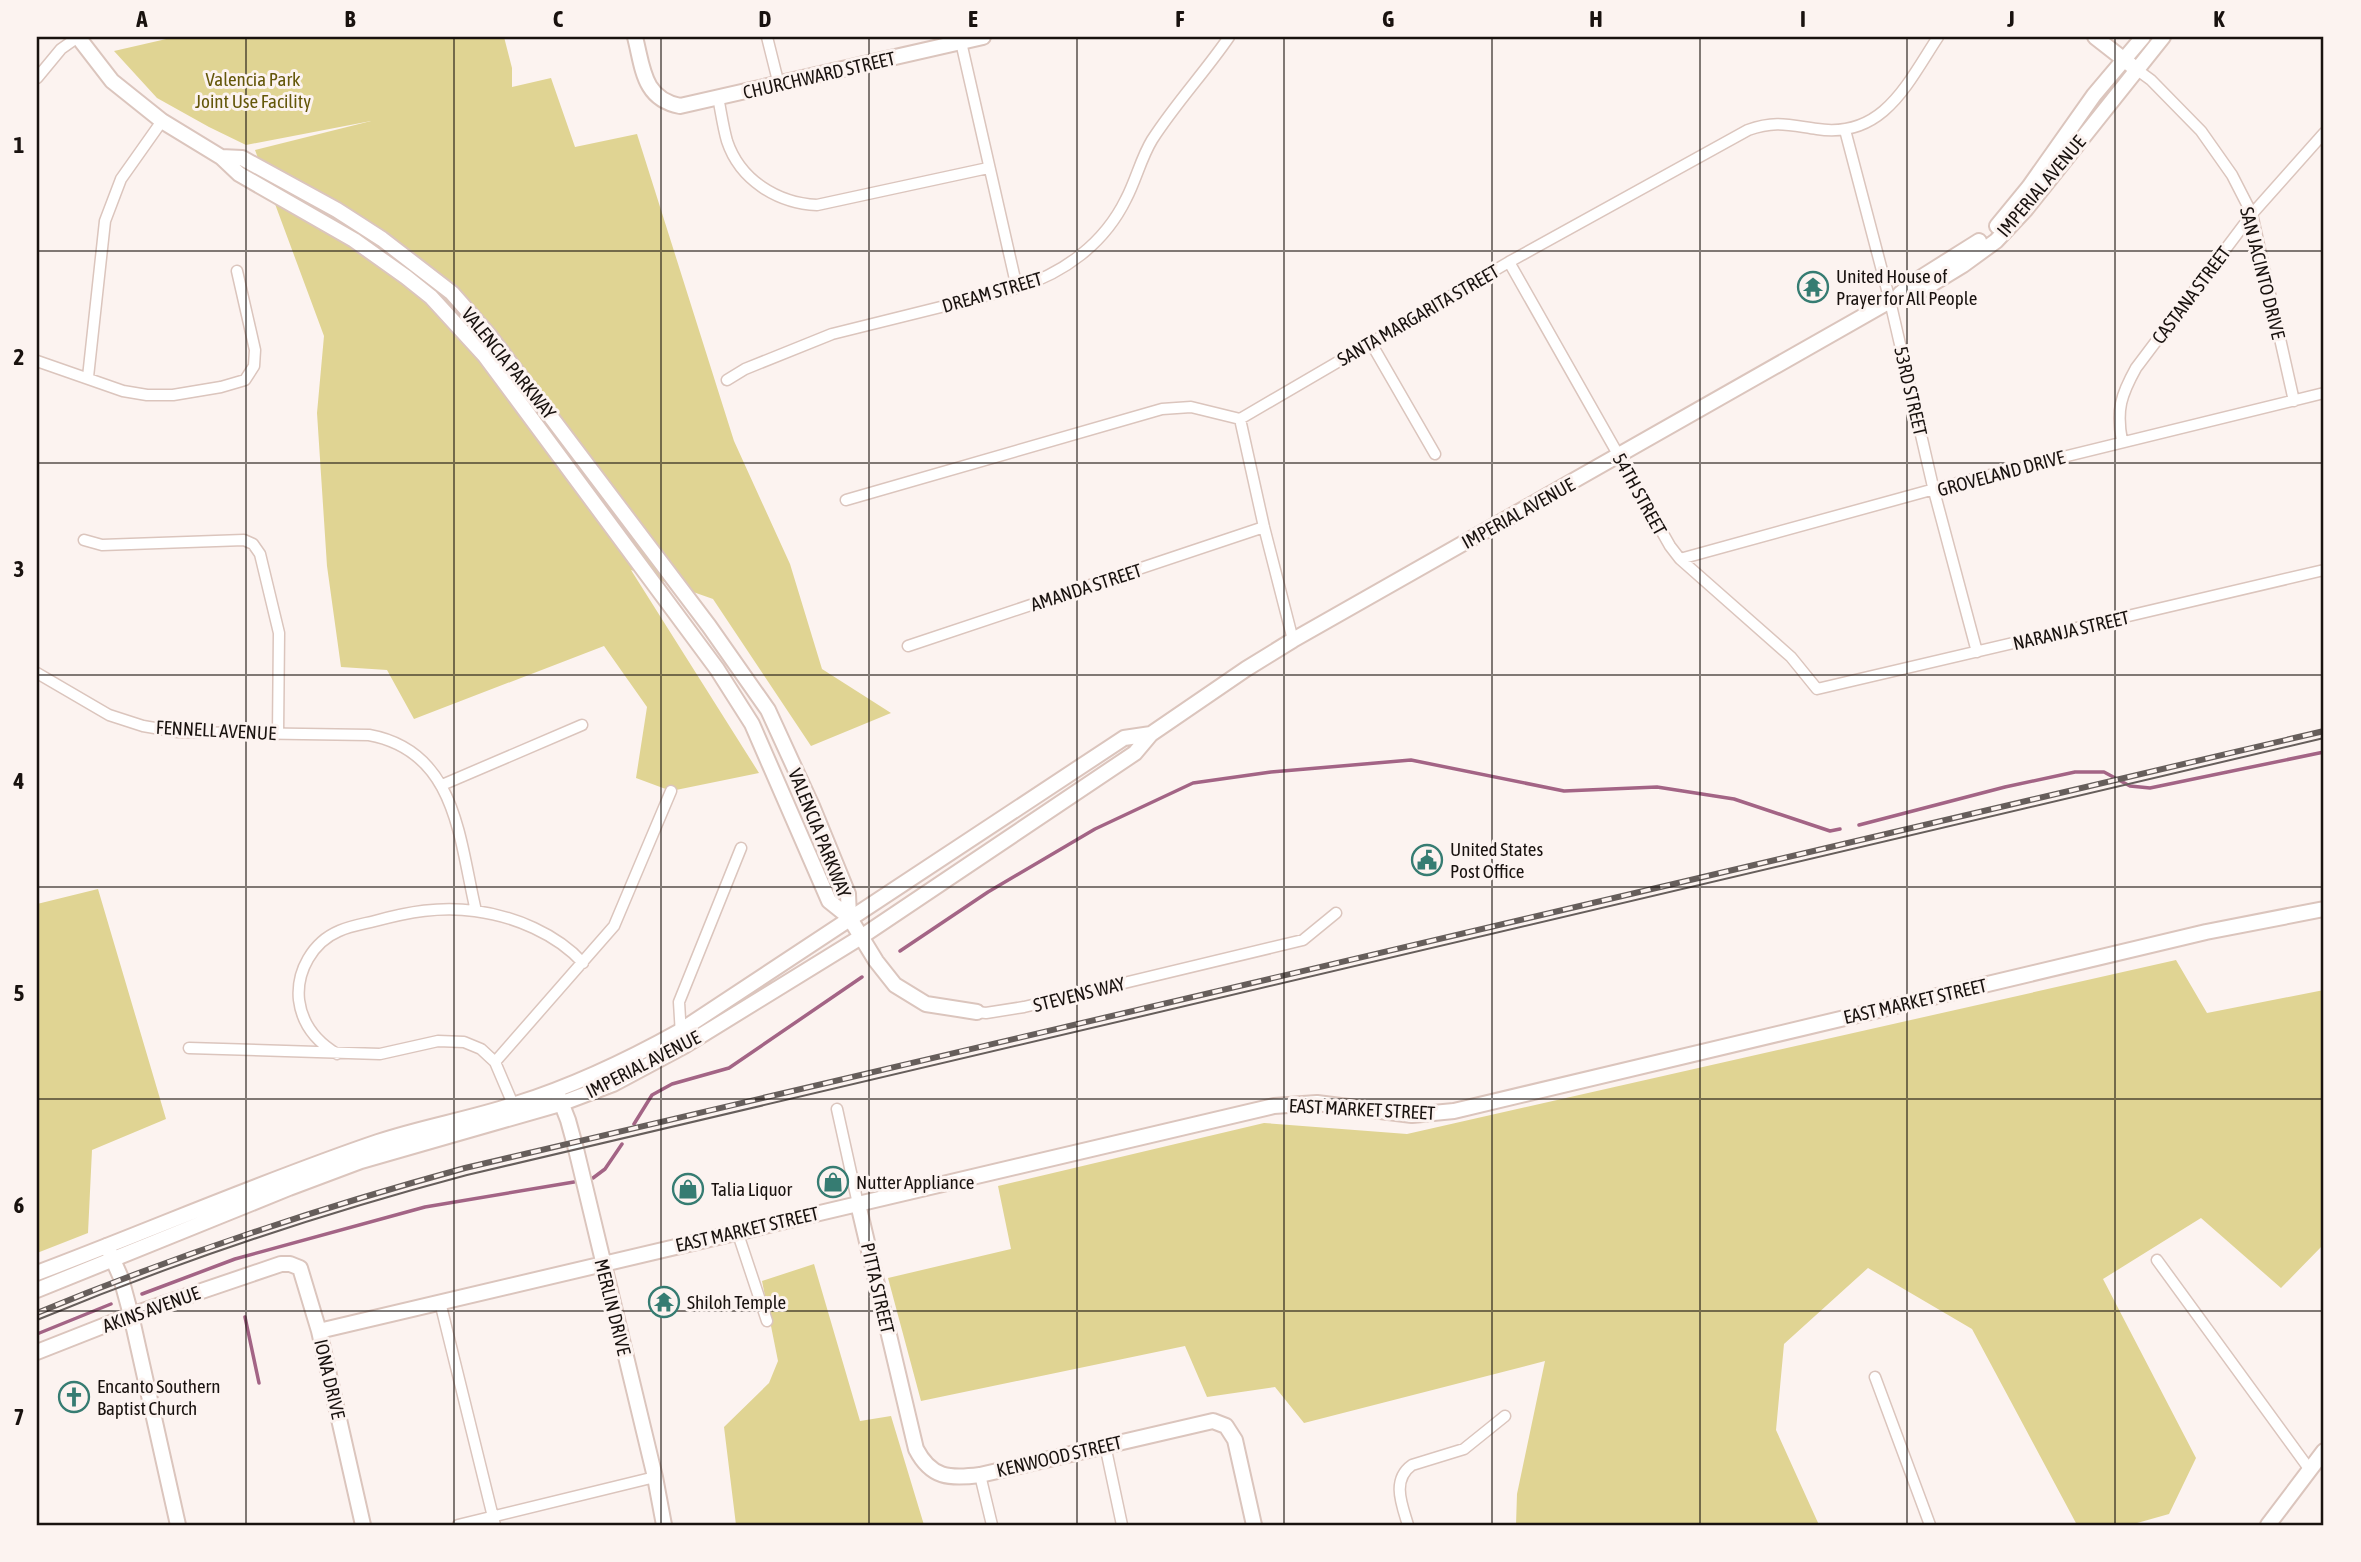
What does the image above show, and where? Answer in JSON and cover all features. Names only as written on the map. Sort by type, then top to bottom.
[{"type":"main road","name":"VALENCIA PARKWAY","points":[[78,37],[112,81],[162,121],[222,157],[239,174],[354,240],[406,276],[431,298],[485,356],[717,669],[745,713],[789,805],[829,901],[849,917]]},
{"type":"main road","name":"CHURCHWARD STREET","points":[[635,37],[646,80],[656,97],[680,106],[983,37]]},
{"type":"main road","name":"SAN JACINTO DRIVE","points":[[2095,37],[2136,69]]},
{"type":"main road","name":"IMPERIAL AVENUE","points":[[37,1273],[110,1253],[360,1161],[558,1097],[613,1084],[684,1046],[861,937],[1135,753],[1151,734],[1246,668],[1890,301],[1917,280],[1969,249],[2006,217],[2094,95],[2143,37]]},
{"type":"main road","name":"IMPERIAL AVENUE","points":[[1890,301],[1922,290],[1996,241],[2026,209],[2163,37]]},
{"type":"main road","name":"VALENCIA PARKWAY","points":[[222,157],[242,158],[382,239],[452,293],[488,335],[709,626],[768,710],[848,894],[849,917]]},
{"type":"main road","name":"IMPERIAL AVENUE","points":[[558,1097],[680,1031],[1124,738],[1151,734]]},
{"type":"main road","name":"EAST MARKET STREET","points":[[319,1331],[1274,1106],[1317,1103],[1412,1115],[1454,1111],[2180,938],[2324,909]]},
{"type":"main road","name":"STEVENS WAY","points":[[849,917],[876,961],[895,985],[926,1004],[977,1012]]},
{"type":"main road","name":"MERLIN DRIVE","points":[[558,1097],[568,1120],[655,1477],[664,1525]]},
{"type":"main road","name":"PITTA STREET","points":[[858,1204],[916,1449],[926,1465]]},
{"type":"main road","name":"IMPERIAL AVENUE","points":[[37,1290],[110,1253]]},
{"type":"main road","points":[[110,1253],[131,1315],[178,1525]]},
{"type":"main road","name":"IONA DRIVE","points":[[266,1270],[281,1264],[300,1268],[319,1331],[363,1525]]},
{"type":"main road","name":"AKINS AVENUE","points":[[37,1352],[131,1315],[266,1270]]},
{"type":"main road","name":"KENWOOD STREET","points":[[926,1465],[946,1476],[958,1478],[980,1475],[1195,1424],[1217,1422],[1226,1426],[1233,1435],[1254,1525]]},
{"type":"main road","points":[[2268,1525],[2324,1451]]},
{"type":"street","points":[[37,78],[61,49],[78,37]]},
{"type":"street","points":[[767,37],[779,85]]},
{"type":"street","name":"DREAM STREET","points":[[727,380],[745,369],[832,334],[1017,288],[1044,280],[1070,265],[1111,223],[1125,201],[1151,142],[1229,37]]},
{"type":"street","points":[[1845,131],[1873,119],[1895,102],[1938,37]]},
{"type":"street","points":[[961,42],[1017,288]]},
{"type":"street","name":"SAN JACINTO DRIVE","points":[[2136,69],[2151,80],[2201,131],[2232,175],[2252,214],[2294,401]]},
{"type":"street","points":[[718,97],[727,141],[738,162],[762,188],[793,202],[817,205],[988,168]]},
{"type":"street","points":[[88,377],[105,221],[121,179],[162,121]]},
{"type":"street","name":"SANTA MARGARITA STREET","points":[[1240,419],[1510,262],[1748,130],[1765,124],[1785,123],[1845,131]]},
{"type":"street","name":"53RD STREET","points":[[1845,131],[1890,301],[1934,491],[1977,652]]},
{"type":"street","name":"CASTANA STREET","points":[[2122,441],[2119,424],[2122,393],[2132,376],[2252,214],[2324,133]]},
{"type":"street","name":"54TH STREET","points":[[1510,262],[1670,546],[1680,559],[1791,657],[1817,690]]},
{"type":"street","points":[[37,361],[123,391],[147,395],[173,395],[245,380],[254,366],[256,350],[237,271]]},
{"type":"street","points":[[1371,343],[1435,454]]},
{"type":"street","name":"GROVELAND DRIVE","points":[[1680,559],[2122,441],[2324,393]]},
{"type":"street","points":[[846,500],[1162,409],[1191,407],[1240,419],[1293,640]]},
{"type":"street","name":"AMANDA STREET","points":[[908,646],[1264,527]]},
{"type":"street","points":[[83,540],[102,545],[244,540],[253,544],[260,554],[279,633],[278,734]]},
{"type":"street","name":"NARANJA STREET","points":[[1817,690],[2324,570]]},
{"type":"street","name":"FENNELL AVENUE","points":[[37,673],[109,715],[143,726],[178,732],[369,735],[390,740],[407,748],[427,764],[442,785]]},
{"type":"street","points":[[476,911],[453,811],[442,785],[582,725]]},
{"type":"street","points":[[495,1062],[614,926],[671,791]]},
{"type":"street","points":[[684,1046],[680,1031],[679,1002],[741,848]]},
{"type":"street","points":[[337,1054],[314,1036],[301,1010],[299,991],[302,972],[317,947],[340,930],[405,912],[435,909],[476,911],[534,929],[565,947],[583,963]]},
{"type":"street","name":"STEVENS WAY","points":[[977,1012],[1024,1007],[1303,940],[1336,913]]},
{"type":"street","points":[[189,1048],[380,1054],[438,1041],[455,1041],[481,1049],[495,1062],[515,1111]]},
{"type":"street","name":"PITTA STREET","points":[[837,1109],[858,1204]]},
{"type":"street","points":[[737,1231],[767,1321]]},
{"type":"street","points":[[2157,1260],[2310,1470]]},
{"type":"street","points":[[440,1302],[494,1521]]},
{"type":"street","points":[[1875,1377],[1930,1525]]},
{"type":"street","points":[[1408,1525],[1398,1491],[1405,1469],[1464,1449],[1506,1416]]},
{"type":"street","points":[[1105,1446],[1122,1525]]},
{"type":"street","points":[[980,1475],[992,1525]]},
{"type":"street","points":[[458,1525],[494,1521],[655,1477]]},
{"type":"green space","name":"Valencia Park Joint Use Facility","points":[[175,37],[504,37],[512,68],[512,87],[551,78],[575,147],[637,134],[734,441],[790,564],[822,669],[891,713],[811,746],[713,599],[631,570],[759,773],[671,791],[636,778],[647,707],[604,646],[414,719],[387,670],[341,667],[327,566],[317,413],[324,336],[255,150],[371,121],[246,145],[157,98],[114,51]]},
{"type":"green space","points":[[98,889],[166,1119],[92,1150],[88,1233],[37,1253],[37,904]]},
{"type":"green space","points":[[2176,960],[2207,1013],[2324,990],[2324,1244],[2281,1288],[2201,1218],[2103,1279],[2196,1458],[2169,1514],[2130,1525],[2077,1525],[1972,1329],[1868,1268],[1784,1344],[1776,1430],[1819,1525],[1516,1525],[1517,1494],[1545,1361],[1304,1423],[1275,1387],[1207,1397],[1185,1346],[921,1401],[888,1278],[1011,1249],[998,1186],[1264,1123],[1407,1134]]},
{"type":"green space","points":[[814,1264],[860,1421],[891,1416],[924,1525],[736,1525],[724,1427],[769,1383],[778,1361],[762,1281]]},
{"type":"waterway","points":[[1859,825],[2005,787],[2075,772],[2104,772],[2130,786],[2150,788],[2324,752]]},
{"type":"waterway","points":[[900,951],[988,892],[1095,829],[1193,783],[1271,772],[1411,760],[1564,791],[1657,787],[1734,799],[1830,831],[1840,829]]},
{"type":"waterway","points":[[634,1124],[652,1095],[672,1084],[729,1068],[862,977]]},
{"type":"waterway","points":[[593,1178],[605,1169],[622,1144]]},
{"type":"waterway","points":[[142,1294],[235,1259],[425,1207],[574,1182]]},
{"type":"waterway","points":[[37,1334],[111,1304]]},
{"type":"waterway","points":[[245,1317],[259,1383]]},
{"type":"tram line","points":[[37,1320],[249,1240],[467,1175],[2324,738]]},
{"type":"railway","points":[[37,1313],[249,1234],[356,1199],[465,1168],[2324,731]]},
{"type":"place","name":"United House of Prayer for All People","points":[[1813,287]]},
{"type":"place","name":"United States Post Office","points":[[1427,860]]},
{"type":"place","name":"Nutter Appliance","points":[[833,1182]]},
{"type":"place","name":"Talia Liquor","points":[[688,1189]]},
{"type":"place","name":"Shiloh Temple","points":[[664,1302]]},
{"type":"place","name":"Encanto Southern Baptist Church","points":[[74,1397]]}]
